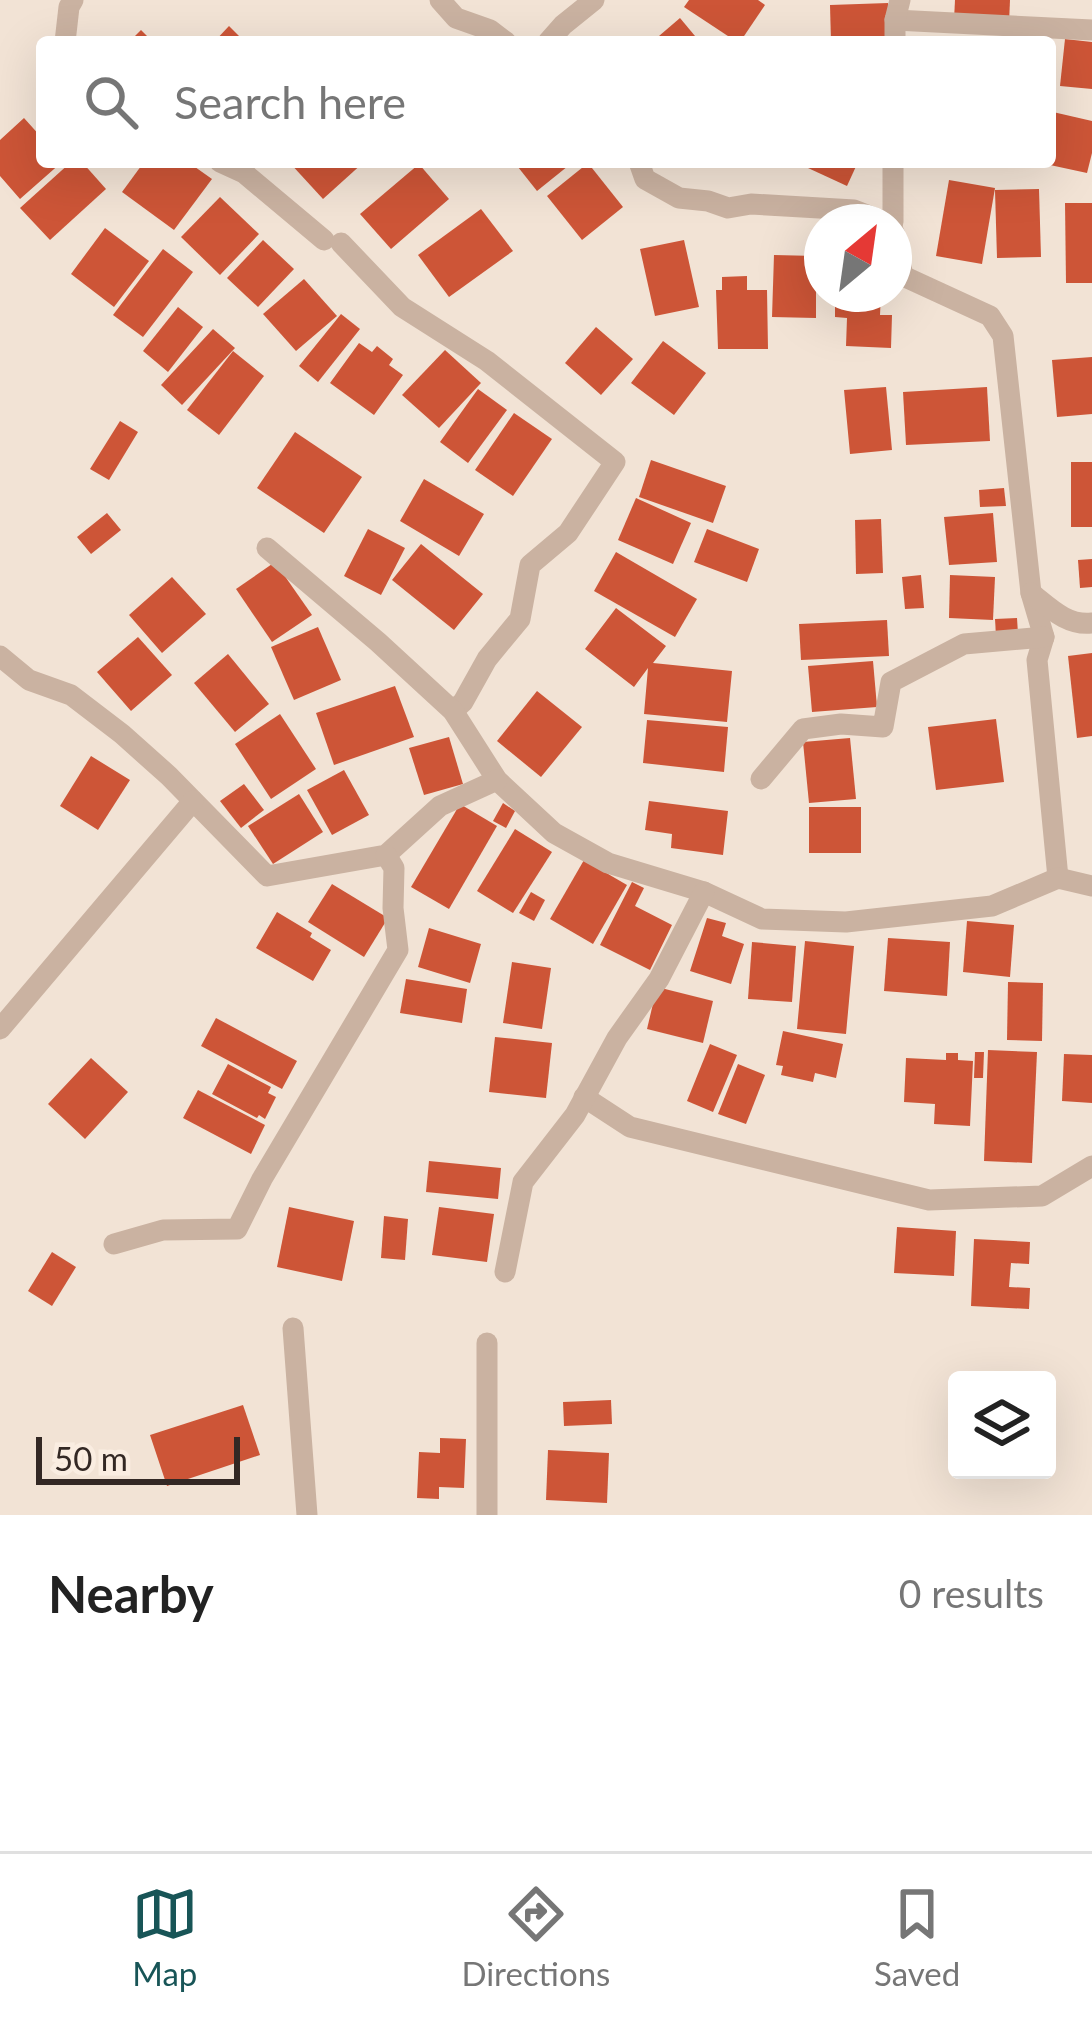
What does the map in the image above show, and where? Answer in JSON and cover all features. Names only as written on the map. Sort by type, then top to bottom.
[{"type":"street","points":[[65,36],[73,0]]},
{"type":"street","points":[[440,0],[456,18],[498,36]]},
{"type":"street","points":[[553,36],[594,0]]},
{"type":"street","points":[[897,21],[1092,29]]},
{"type":"street","points":[[233,168],[333,241],[402,307],[487,361],[615,462],[568,533],[530,565],[520,619],[487,659],[464,702],[452,710]]},
{"type":"street","points":[[640,168],[645,179],[679,198],[728,208],[751,204],[804,207]]},
{"type":"street","points":[[890,204],[893,168]]},
{"type":"street","points":[[912,280],[990,316],[1003,336],[1031,593],[1044,637],[1037,660],[1058,878]]},
{"type":"street","points":[[268,548],[452,710],[496,780],[554,833],[608,863],[704,892],[762,919],[846,922],[992,906],[1058,878],[1092,886]]},
{"type":"street","points":[[1031,593],[1059,616],[1086,623]]},
{"type":"street","points":[[1037,660],[1048,646],[1086,623]]},
{"type":"street","points":[[761,779],[803,729],[841,724],[883,727],[891,682],[946,653],[964,644],[1044,637]]},
{"type":"street","points":[[0,656],[29,680],[71,695],[122,734],[267,876],[386,855],[440,806],[496,780]]},
{"type":"street","points":[[0,1029],[194,801]]},
{"type":"street","points":[[114,1244],[163,1230],[237,1229],[398,950],[394,868],[386,855]]},
{"type":"street","points":[[505,1272],[523,1182],[574,1115],[616,1038],[658,980],[704,892]]},
{"type":"street","points":[[584,1097],[630,1127],[929,1200],[1042,1196],[1092,1166]]},
{"type":"street","points":[[292,1328],[307,1515]]},
{"type":"street","points":[[487,1343],[487,1515]]},
{"type":"building","points":[[689,0],[758,0],[765,5],[744,36],[728,36],[684,7]]},
{"type":"building","points":[[955,0],[1010,0],[1009,23],[954,20]]},
{"type":"building","points":[[888,3],[889,36],[831,36],[830,5]]},
{"type":"building","points":[[680,18],[695,36],[659,36]]},
{"type":"building","points":[[229,26],[239,36],[220,36]]},
{"type":"building","points":[[1065,39],[1092,42],[1092,89],[1060,86]]},
{"type":"building","points":[[1056,113],[1092,121],[1087,173],[1056,166]]},
{"type":"building","points":[[24,118],[36,131],[36,168],[55,168],[20,199],[0,176],[0,140]]},
{"type":"building","points":[[64,168],[87,168],[106,189],[50,240],[20,208]]},
{"type":"building","points":[[140,168],[196,168],[212,179],[174,230],[122,192]]},
{"type":"building","points":[[295,168],[357,168],[323,199]]},
{"type":"building","points":[[414,168],[422,168],[449,199],[391,249],[360,214]]},
{"type":"building","points":[[519,168],[566,168],[537,191]]},
{"type":"building","points":[[582,168],[592,168],[623,207],[582,240],[547,196]]},
{"type":"building","points":[[808,168],[855,168],[847,186]]},
{"type":"building","points":[[949,180],[995,188],[982,264],[936,256]]},
{"type":"building","points":[[1039,189],[1041,257],[997,258],[995,190]]},
{"type":"building","points":[[220,197],[259,234],[220,275],[181,237]]},
{"type":"building","points":[[1065,203],[1092,203],[1092,283],[1066,283]]},
{"type":"building","points":[[481,209],[513,251],[449,297],[418,255]]},
{"type":"building","points":[[105,228],[149,261],[114,307],[71,274]]},
{"type":"building","points":[[263,240],[294,269],[258,307],[227,278]]},
{"type":"building","points":[[684,240],[699,307],[655,316],[640,249]]},
{"type":"building","points":[[163,249],[193,272],[143,337],[113,315]]},
{"type":"building","points":[[774,255],[804,256],[804,312],[816,312],[816,318],[772,317]]},
{"type":"building","points":[[747,276],[747,290],[767,290],[768,349],[718,349],[716,290],[722,290],[722,277]]},
{"type":"building","points":[[304,279],[337,316],[296,351],[263,314]]},
{"type":"building","points":[[178,307],[203,327],[168,372],[143,351]]},
{"type":"building","points":[[835,312],[892,315],[891,348],[846,346],[847,318],[835,317]]},
{"type":"building","points":[[341,314],[360,329],[318,382],[299,366]]},
{"type":"building","points":[[596,327],[633,359],[601,395],[565,363]]},
{"type":"building","points":[[213,329],[235,348],[182,405],[161,385]]},
{"type":"building","points":[[663,341],[706,373],[674,415],[631,383]]},
{"type":"building","points":[[359,343],[372,352],[377,346],[393,359],[389,365],[403,375],[374,415],[330,383]]},
{"type":"building","points":[[445,350],[481,383],[439,428],[402,395]]},
{"type":"building","points":[[233,351],[264,376],[219,435],[187,410]]},
{"type":"building","points":[[1092,357],[1092,414],[1057,417],[1052,360]]},
{"type":"building","points":[[886,387],[892,450],[850,454],[844,390]]},
{"type":"building","points":[[987,387],[990,441],[906,445],[903,392]]},
{"type":"building","points":[[478,389],[507,410],[468,463],[440,442]]},
{"type":"building","points":[[514,413],[552,439],[513,496],[475,470]]},
{"type":"building","points":[[120,421],[138,432],[109,480],[90,469]]},
{"type":"building","points":[[295,432],[362,477],[324,533],[257,488]]},
{"type":"building","points":[[651,460],[726,486],[713,523],[639,497]]},
{"type":"building","points":[[1071,462],[1092,462],[1092,527],[1071,527]]},
{"type":"building","points":[[424,479],[484,514],[459,556],[400,521]]},
{"type":"building","points":[[1004,488],[1006,506],[980,507],[979,490]]},
{"type":"building","points":[[636,498],[691,523],[673,564],[618,540]]},
{"type":"building","points":[[107,513],[121,530],[91,554],[77,537]]},
{"type":"building","points":[[993,513],[997,562],[949,565],[944,517]]},
{"type":"building","points":[[881,519],[883,573],[856,574],[855,520]]},
{"type":"building","points":[[368,529],[405,548],[381,595],[344,576]]},
{"type":"building","points":[[707,529],[759,549],[747,582],[694,562]]},
{"type":"building","points":[[421,544],[483,594],[454,630],[392,580]]},
{"type":"building","points":[[616,552],[697,599],[675,637],[594,591]]},
{"type":"building","points":[[1092,559],[1092,587],[1080,588],[1078,560]]},
{"type":"building","points":[[275,562],[312,615],[272,642],[236,589]]},
{"type":"building","points":[[921,575],[924,608],[905,609],[902,577]]},
{"type":"building","points":[[950,575],[995,577],[993,620],[949,618]]},
{"type":"building","points":[[172,577],[206,614],[162,653],[129,615]]},
{"type":"building","points":[[616,608],[666,646],[653,663],[732,671],[727,722],[644,714],[648,668],[634,687],[585,649]]},
{"type":"building","points":[[1017,618],[1018,634],[996,636],[995,619]]},
{"type":"building","points":[[887,620],[889,656],[801,660],[799,624]]},
{"type":"building","points":[[318,627],[341,680],[294,700],[271,647]]},
{"type":"building","points":[[138,637],[172,675],[131,711],[97,672]]},
{"type":"building","points":[[1092,653],[1092,736],[1077,738],[1068,656]]},
{"type":"building","points":[[228,654],[269,704],[235,732],[194,683]]},
{"type":"building","points":[[873,661],[877,707],[812,712],[808,666]]},
{"type":"building","points":[[395,686],[414,737],[334,765],[316,713]]},
{"type":"building","points":[[537,691],[582,727],[541,777],[497,741]]},
{"type":"building","points":[[280,714],[316,769],[271,799],[235,744]]},
{"type":"building","points":[[996,719],[1004,782],[936,790],[928,727]]},
{"type":"building","points":[[647,720],[728,727],[724,772],[643,763]]},
{"type":"building","points":[[449,737],[463,784],[424,795],[409,748]]},
{"type":"building","points":[[850,738],[856,799],[809,803],[803,742]]},
{"type":"building","points":[[91,756],[130,780],[98,830],[60,806]]},
{"type":"building","points":[[344,770],[369,815],[332,835],[307,790]]},
{"type":"building","points":[[244,784],[264,810],[241,828],[220,801]]},
{"type":"building","points":[[299,794],[323,832],[273,864],[248,826]]},
{"type":"building","points":[[649,801],[728,811],[723,855],[671,848],[672,834],[645,830]]},
{"type":"building","points":[[503,803],[515,811],[506,828],[493,821]]},
{"type":"building","points":[[460,804],[497,826],[449,909],[411,887]]},
{"type":"building","points":[[809,807],[861,807],[861,853],[809,853]]},
{"type":"building","points":[[515,829],[552,852],[513,913],[477,891]]},
{"type":"building","points":[[584,860],[627,885],[593,944],[550,919]]},
{"type":"building","points":[[632,882],[644,888],[635,906],[672,925],[650,970],[600,945]]},
{"type":"building","points":[[332,884],[388,918],[364,957],[308,922]]},
{"type":"building","points":[[531,892],[545,900],[534,921],[519,913]]},
{"type":"building","points":[[277,912],[331,950],[313,981],[256,948]]},
{"type":"building","points":[[707,918],[726,923],[722,936],[744,944],[731,984],[690,971]]},
{"type":"building","points":[[967,921],[1014,925],[1010,977],[963,972]]},
{"type":"building","points":[[429,928],[481,944],[470,983],[418,967]]},
{"type":"building","points":[[888,938],[950,942],[947,996],[884,991]]},
{"type":"building","points":[[805,941],[854,946],[846,1034],[797,1029]]},
{"type":"building","points":[[752,942],[796,946],[792,1002],[748,999]]},
{"type":"building","points":[[512,962],[551,968],[542,1029],[503,1023]]},
{"type":"building","points":[[406,979],[467,989],[462,1023],[400,1013]]},
{"type":"building","points":[[1008,982],[1043,983],[1042,1041],[1007,1040]]},
{"type":"building","points":[[657,987],[713,1001],[703,1043],[647,1029]]},
{"type":"building","points":[[216,1018],[297,1061],[282,1089],[201,1046]]},
{"type":"building","points":[[783,1031],[843,1044],[836,1078],[815,1073],[813,1082],[781,1075],[783,1066],[776,1065]]},
{"type":"building","points":[[495,1037],[552,1043],[546,1098],[489,1092]]},
{"type":"building","points":[[710,1044],[737,1055],[713,1112],[687,1101]]},
{"type":"building","points":[[988,1050],[1037,1052],[1032,1163],[984,1161]]},
{"type":"building","points":[[975,1052],[984,1052],[983,1078],[974,1078]]},
{"type":"building","points":[[946,1053],[973,1061],[970,1126],[934,1124],[935,1104],[904,1102],[906,1058],[946,1060]]},
{"type":"building","points":[[1064,1054],[1092,1055],[1092,1103],[1062,1101]]},
{"type":"building","points":[[91,1058],[128,1092],[85,1139],[48,1104]]},
{"type":"building","points":[[228,1064],[271,1087],[268,1093],[276,1097],[265,1119],[212,1094]]},
{"type":"building","points":[[738,1064],[765,1075],[746,1124],[718,1114]]},
{"type":"building","points":[[198,1090],[265,1125],[251,1154],[183,1118]]},
{"type":"building","points":[[429,1161],[501,1168],[498,1199],[426,1192]]},
{"type":"building","points":[[289,1207],[354,1221],[342,1281],[277,1267]]},
{"type":"building","points":[[439,1207],[494,1214],[487,1262],[432,1255]]},
{"type":"building","points":[[384,1216],[408,1219],[405,1260],[381,1258]]},
{"type":"building","points":[[897,1227],[956,1231],[954,1276],[894,1273]]},
{"type":"building","points":[[974,1239],[1030,1242],[1029,1264],[1011,1263],[1009,1287],[1030,1288],[1029,1309],[971,1306]]},
{"type":"building","points":[[52,1252],[76,1267],[52,1306],[28,1291]]},
{"type":"building","points":[[611,1400],[612,1424],[564,1426],[563,1402]]},
{"type":"building","points":[[243,1405],[260,1455],[167,1486],[150,1435]]},
{"type":"building","points":[[440,1438],[466,1439],[464,1488],[439,1487],[439,1499],[417,1498],[419,1452],[440,1453]]},
{"type":"building","points":[[548,1450],[609,1453],[607,1503],[546,1500]]}]
